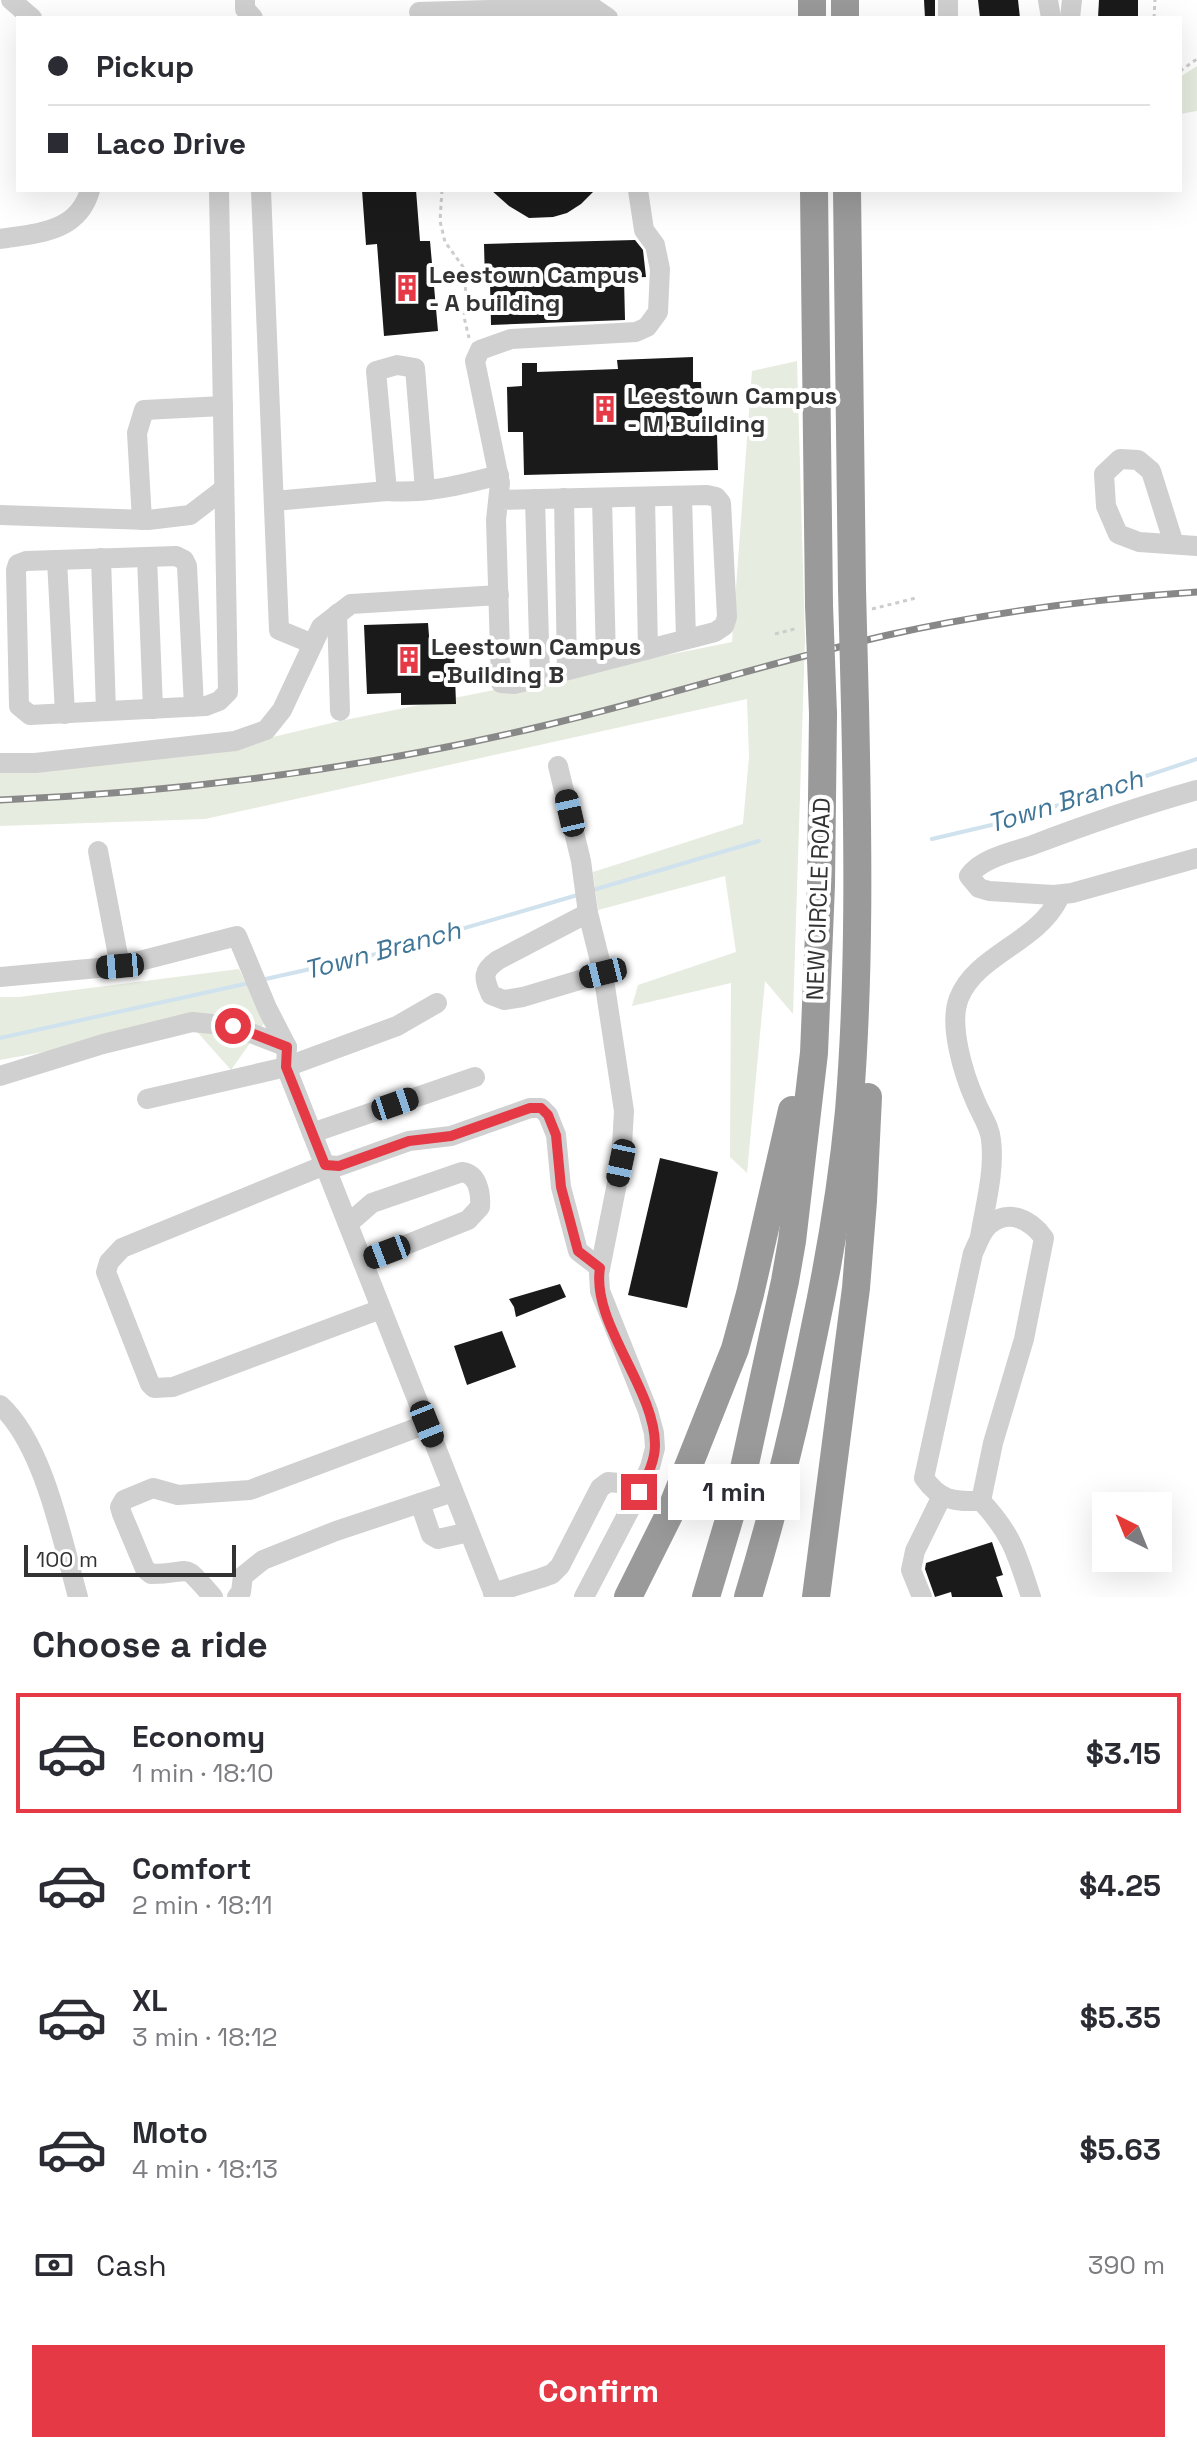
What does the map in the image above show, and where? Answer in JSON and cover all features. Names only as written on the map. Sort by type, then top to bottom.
[{"type":"highway","name":"NEW CIRCLE ROAD","points":[[706,1597],[743,1473],[785,1281],[814,1053],[821,885],[823,714],[814,192]]},
{"type":"highway","name":"NEW CIRCLE ROAD","points":[[748,1597],[795,1430],[824,1284],[842,1170],[855,1005],[858,893],[847,192]]},
{"type":"highway","points":[[816,1597],[856,1288],[863,1201],[869,1053],[855,1005]]},
{"type":"highway","points":[[628,1597],[675,1502],[735,1349],[791,1114],[814,1053]]},
{"type":"street","points":[[11,0],[30,16]]},
{"type":"street","points":[[419,10],[602,9]]},
{"type":"street","points":[[0,239],[48,232],[68,223],[87,202],[90,192]]},
{"type":"street","points":[[194,707],[187,566],[184,560],[176,556],[26,561],[18,564],[16,570],[19,706],[30,715],[65,714],[106,711],[194,707],[206,706],[219,701],[228,692],[219,192]]},
{"type":"street","points":[[261,192],[279,630],[313,644]]},
{"type":"street","points":[[499,500],[716,497],[721,503],[727,617],[724,626],[715,632],[514,684],[501,683],[496,520],[499,475],[475,361],[480,350],[511,339],[636,332],[647,327],[658,312],[660,269],[655,245],[644,230],[638,192]]},
{"type":"street","points":[[387,491],[376,371],[397,365],[415,368],[425,490]]},
{"type":"street","points":[[142,520],[137,433],[144,410],[223,406]]},
{"type":"street","points":[[1174,544],[1151,471],[1138,460],[1120,459],[1104,474],[1106,506],[1118,534],[1139,542],[1197,546]]},
{"type":"street","points":[[274,501],[387,491],[411,493],[499,475]]},
{"type":"street","points":[[0,515],[142,520],[190,515],[224,489]]},
{"type":"street","points":[[682,496],[686,639]]},
{"type":"street","points":[[645,497],[648,649]]},
{"type":"street","points":[[564,498],[567,670]]},
{"type":"street","points":[[602,498],[606,660]]},
{"type":"street","points":[[535,499],[540,677]]},
{"type":"street","points":[[147,557],[153,709]]},
{"type":"street","points":[[101,558],[106,711]]},
{"type":"street","points":[[57,560],[65,714]]},
{"type":"street","points":[[0,763],[35,763],[249,738],[266,730],[282,710],[321,627],[351,604],[499,595]]},
{"type":"street","points":[[337,614],[340,711]]},
{"type":"street","points":[[558,766],[602,964],[624,1111],[621,1163],[600,1268],[600,1291],[648,1411],[655,1448],[639,1492],[588,1590],[560,1566]]},
{"type":"street","points":[[1197,790],[1097,820],[992,860],[971,871],[969,876],[979,888],[989,891],[1054,895],[1072,893],[1197,858]]},
{"type":"street","points":[[98,851],[120,966]]},
{"type":"street","points":[[980,1237],[991,1172],[992,1142],[961,1061],[956,1030],[958,1000],[981,968],[1040,925],[1058,900],[1054,895]]},
{"type":"street","points":[[588,906],[488,967],[484,980],[491,995],[504,1000],[523,997],[602,964]]},
{"type":"street","points":[[0,977],[120,966],[237,936],[494,1595],[552,1574],[560,1566],[600,1488],[608,1482],[619,1483],[639,1492]]},
{"type":"street","points":[[147,1099],[397,1026],[437,1003]]},
{"type":"street","points":[[0,1076],[103,1044],[192,1022],[233,1026],[286,1057]]},
{"type":"street","points":[[312,1133],[475,1077]]},
{"type":"street","points":[[381,1309],[173,1387],[154,1388],[106,1272],[122,1248],[325,1165],[339,1166],[409,1141],[451,1136],[530,1108],[541,1108],[548,1115],[556,1135],[561,1187],[578,1251],[600,1268]]},
{"type":"street","points":[[348,1224],[372,1203],[448,1176],[468,1172],[476,1180],[480,1207],[468,1220],[363,1262]]},
{"type":"street","points":[[981,1501],[993,1443],[1024,1339],[1044,1238],[1036,1226],[1021,1217],[1005,1216],[990,1224],[973,1253],[924,1478],[932,1490],[942,1496],[959,1501],[981,1501],[1000,1521],[1012,1542],[1031,1597]]},
{"type":"street","points":[[0,1405],[23,1431],[37,1460],[78,1597]]},
{"type":"street","points":[[213,1597],[194,1573],[183,1569],[151,1574],[145,1569],[122,1514],[120,1507],[124,1500],[153,1488],[178,1495],[250,1490],[427,1424]]},
{"type":"street","points":[[237,1597],[241,1592],[243,1576],[263,1560],[336,1531],[453,1492]]},
{"type":"street","points":[[922,1597],[911,1570],[915,1551],[942,1496]]},
{"type":"street","points":[[420,1503],[431,1535],[438,1539],[469,1532]]},
{"type":"path","points":[[442,192],[440,221],[445,242],[464,268],[464,317],[469,338],[480,350]]},
{"type":"shaded area","points":[[1197,66],[1197,111],[1182,114],[1182,76]]},
{"type":"shaded area","points":[[797,361],[805,639],[793,1014],[765,981],[747,1173],[730,1157],[731,983],[632,1006],[638,985],[736,952],[725,876],[598,910],[593,872],[743,824],[749,757],[747,699],[205,819],[0,826],[0,763],[235,746],[340,721],[732,642],[752,371]]},
{"type":"shaded area","points":[[239,969],[265,1022],[231,1070],[191,1025],[0,1060],[0,997]]},
{"type":"building","points":[[924,0],[935,0],[935,16],[925,16]]},
{"type":"building","points":[[978,0],[1018,0],[1020,16],[980,16]]},
{"type":"building","points":[[1099,0],[1138,0],[1138,16],[1098,16]]},
{"type":"building","name":"Leestown Campus - A building","points":[[362,192],[416,192],[420,241],[430,241],[438,331],[384,336],[377,244],[366,245]]},
{"type":"building","points":[[493,192],[593,192],[567,213],[553,217],[529,218]]},
{"type":"building","points":[[635,240],[643,250],[646,277],[624,278],[625,320],[491,325],[490,282],[485,282],[484,244]]},
{"type":"building","name":"Leestown Campus - M Building","points":[[693,357],[693,382],[701,382],[703,434],[717,434],[718,470],[524,475],[523,432],[508,432],[507,387],[522,386],[522,363],[537,363],[537,372],[618,369],[617,360]]},
{"type":"building","name":"Leestown Campus - Building B","points":[[428,623],[430,649],[454,649],[456,704],[401,705],[401,693],[367,694],[364,625]]},
{"type":"building","points":[[660,1158],[718,1172],[687,1308],[628,1295]]},
{"type":"building","points":[[560,1284],[566,1297],[516,1317],[509,1299]]},
{"type":"building","points":[[502,1331],[516,1367],[467,1385],[454,1346]]},
{"type":"building","points":[[992,1542],[1003,1575],[996,1577],[1003,1597],[952,1597],[951,1592],[935,1597],[925,1569],[926,1563]]},
{"type":"waterway","name":"Town Branch","points":[[932,839],[1017,819],[1197,759]]},
{"type":"waterway","name":"Town Branch","points":[[593,890],[759,841]]},
{"type":"waterway","name":"Town Branch","points":[[261,980],[369,956],[581,894]]},
{"type":"waterway","name":"Town Branch","points":[[0,1038],[249,983]]},
{"type":"railway","points":[[0,800],[139,791],[346,765],[551,724],[804,656],[926,627],[1119,598],[1197,592]]},
{"type":"place","name":"Leestown Campus - A building","points":[[407,288]]},
{"type":"place","name":"Leestown Campus - M Building","points":[[605,409]]},
{"type":"place","name":"Leestown Campus - Building B","points":[[409,660]]},
{"type":"route","points":[[233,1026],[287,1047],[286,1067],[325,1165],[339,1166],[409,1141],[451,1136],[530,1108],[541,1108],[548,1115],[556,1135],[561,1187],[578,1251],[600,1268],[600,1291],[609,1319],[648,1411],[654,1433],[655,1448],[639,1492]]}]
